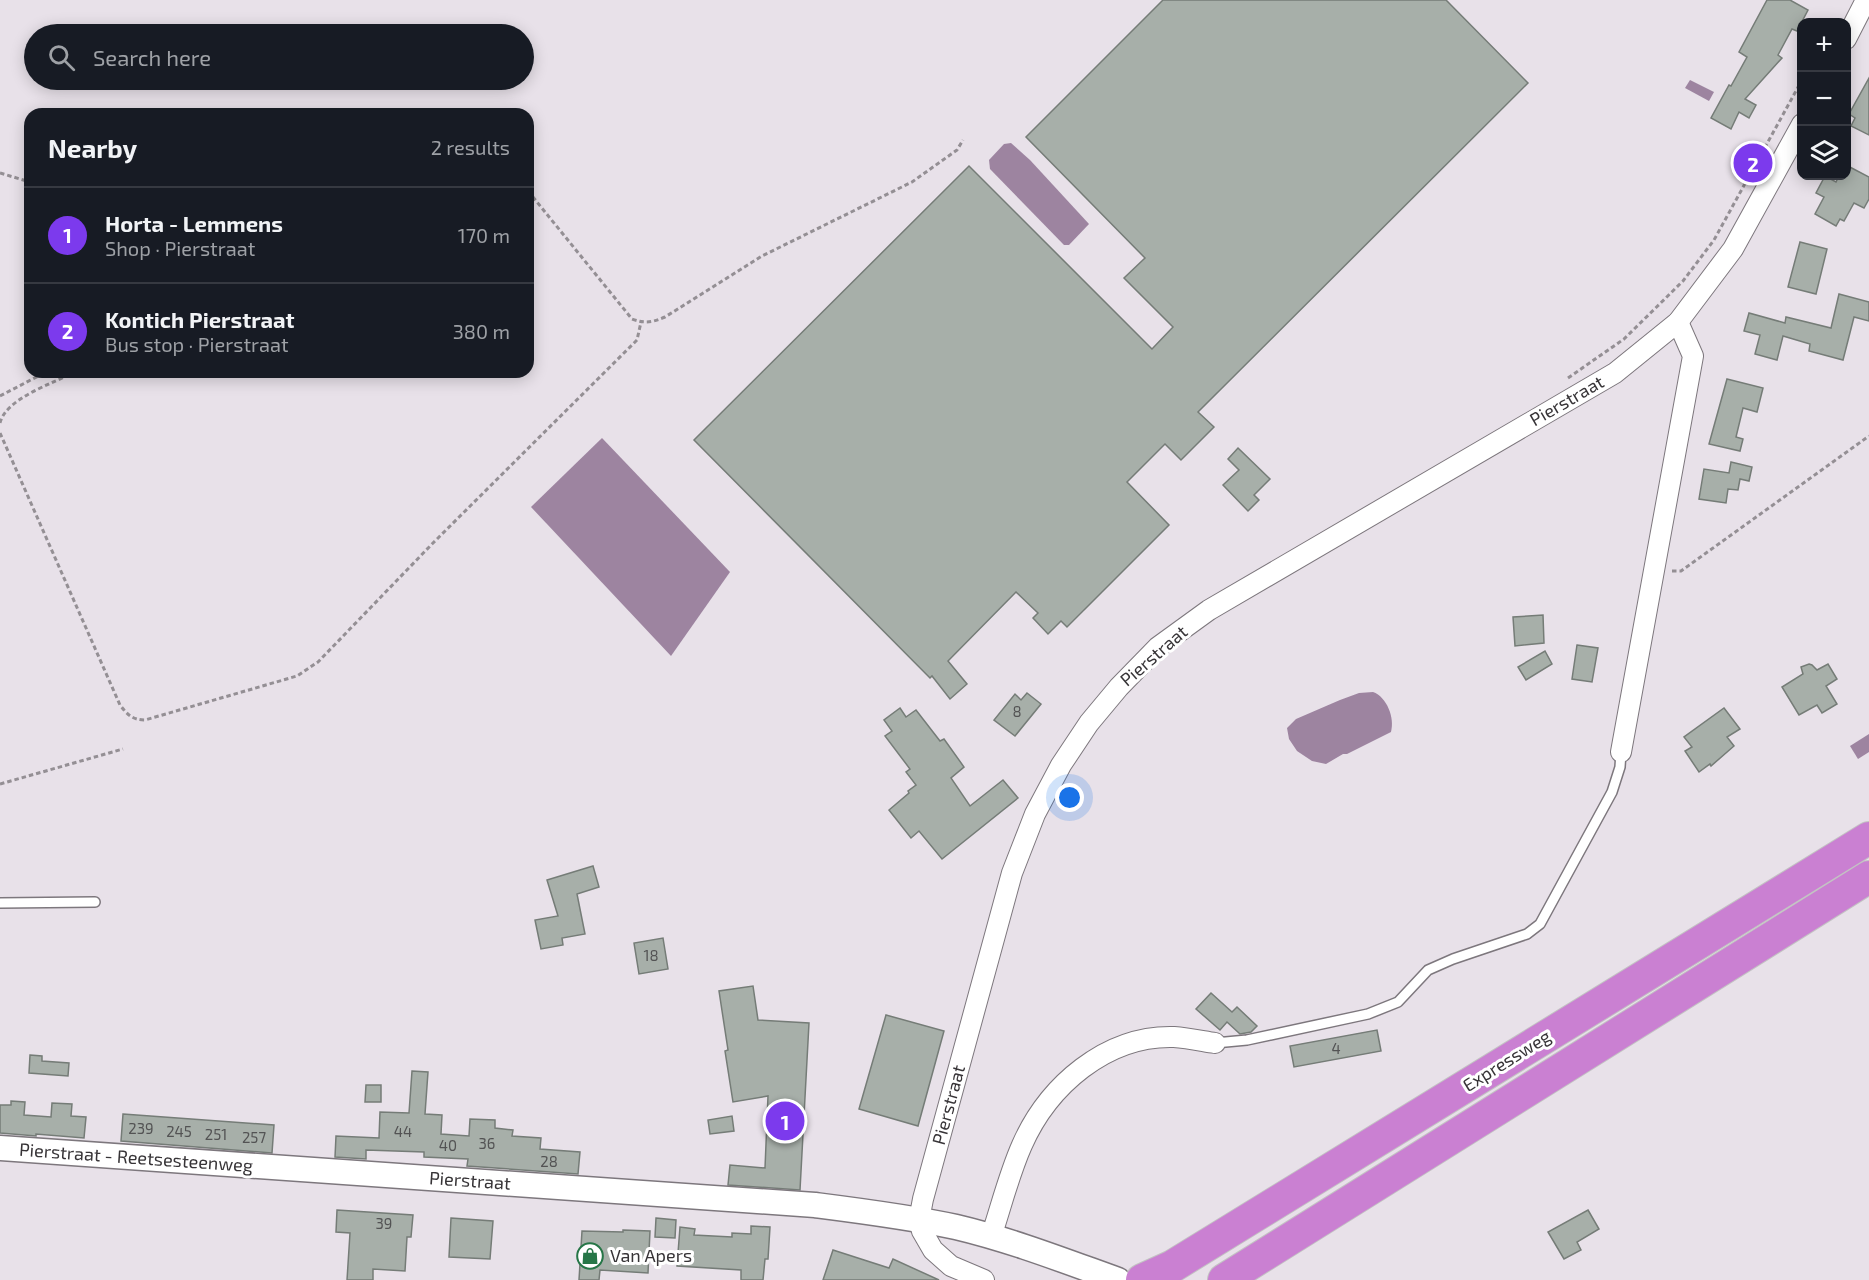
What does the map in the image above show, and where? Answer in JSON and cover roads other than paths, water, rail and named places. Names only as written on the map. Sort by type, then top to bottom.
[{"type":"highway","name":"Expressweg","points":[[1142,1280],[1173,1266],[1869,838]]},
{"type":"highway","name":"Expressweg","points":[[1224,1280],[1869,877]]},
{"type":"street","points":[[1851,29],[1866,0]]},
{"type":"street","name":"Pierstraat","points":[[919,1220],[1012,873],[1035,814],[1060,765],[1089,723],[1119,687],[1158,647],[1209,610],[1615,372],[1678,322],[1733,249],[1801,126]]},
{"type":"street","points":[[1621,752],[1693,356],[1678,322]]},
{"type":"street","points":[[991,1237],[1022,1144],[1044,1107],[1072,1074],[1106,1052],[1140,1040],[1174,1037],[1215,1043]]},
{"type":"street","name":"Pierstraat - Reetsesteenweg","points":[[0,1148],[271,1168]]},
{"type":"street","name":"Pierstraat","points":[[271,1168],[815,1205],[919,1220],[991,1237],[1071,1272],[1118,1280]]},
{"type":"street","points":[[919,1220],[922,1231],[933,1250],[951,1266],[984,1280]]},
{"type":"lane","points":[[1215,1043],[1247,1040],[1368,1014],[1398,1002],[1428,970],[1527,934],[1540,924],[1612,792],[1620,767],[1621,752]]},
{"type":"lane","points":[[0,903],[95,903]]},
{"type":"place","name":"Kontich Pierstraat","points":[[1753,163]]},
{"type":"place","name":"Horta - Lemmens","points":[[785,1121]]},
{"type":"place","name":"Van Apers","points":[[590,1256]]}]
